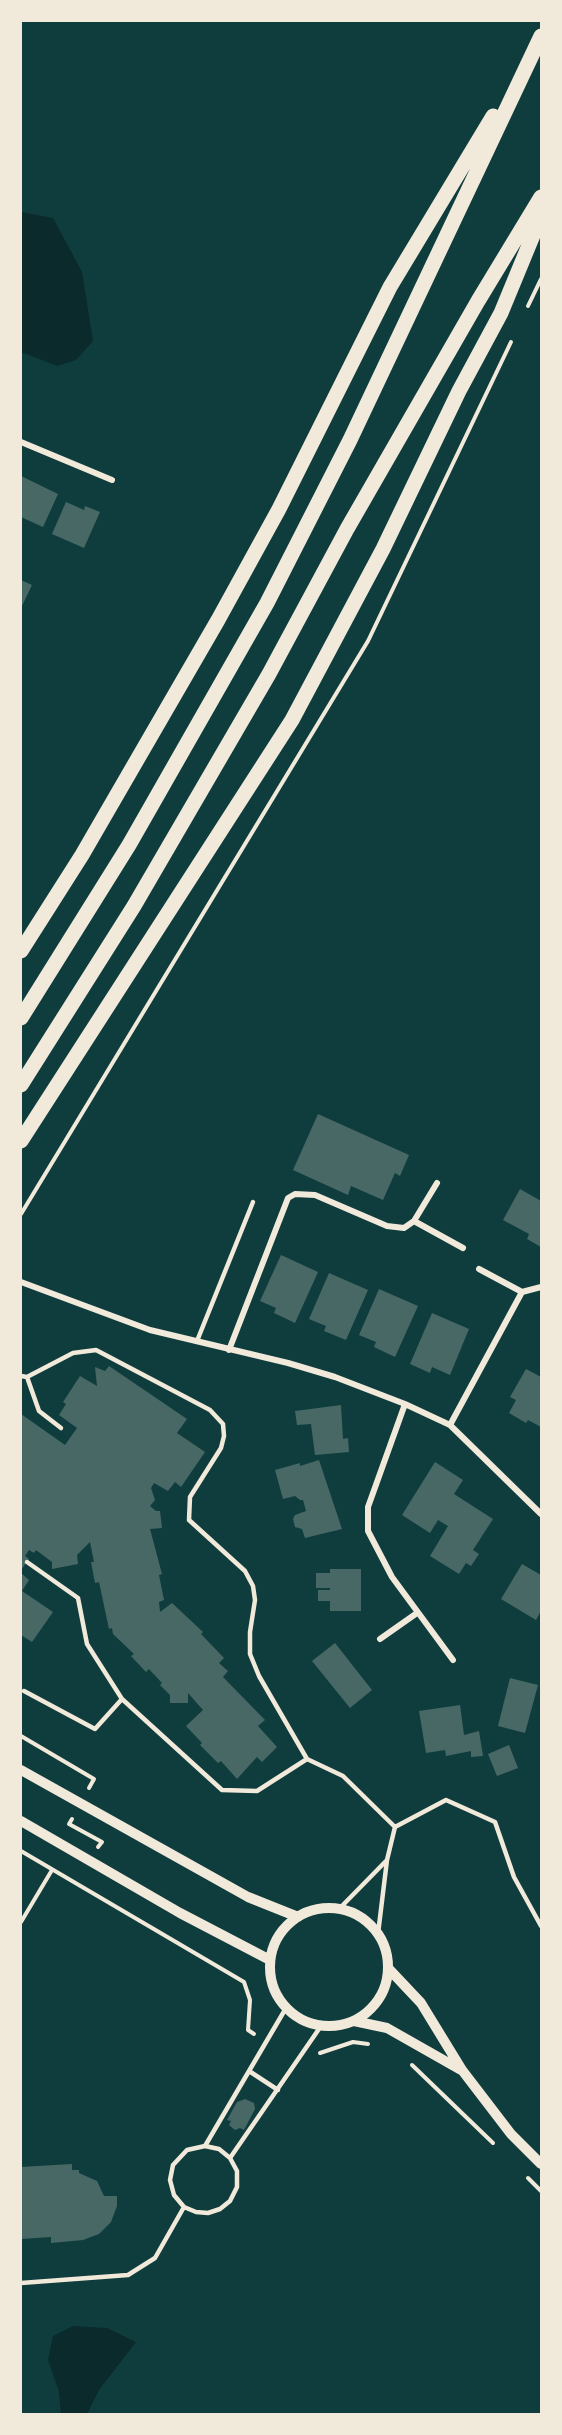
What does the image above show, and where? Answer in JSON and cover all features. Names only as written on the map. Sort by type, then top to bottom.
[{"type":"main road","points":[[21,1018],[129,845],[267,603],[350,440],[539,39]]},
{"type":"main road","points":[[21,951],[82,855],[218,620],[279,509],[390,287],[539,39]]},
{"type":"main road","points":[[21,1085],[134,906],[204,787],[466,321],[541,197]]},
{"type":"main road","points":[[21,1141],[292,720],[378,558],[459,391],[501,313],[541,216]]},
{"type":"street","points":[[21,442],[112,480]]},
{"type":"street","points":[[229,1350],[288,1198],[295,1194],[315,1195],[387,1226],[404,1228],[414,1221],[437,1183]]},
{"type":"street","points":[[414,1221],[463,1248]]},
{"type":"street","points":[[479,1269],[522,1292],[541,1287]]},
{"type":"street","points":[[21,1282],[150,1330],[288,1363],[335,1377],[405,1404],[450,1425],[541,1514]]},
{"type":"street","points":[[450,1425],[522,1292]]},
{"type":"street","points":[[405,1404],[368,1507],[368,1531],[392,1577],[453,1660]]},
{"type":"street","points":[[380,1640],[417,1613]]},
{"type":"street","points":[[21,1770],[248,1897],[298,1917]]},
{"type":"street","points":[[21,1821],[180,1913],[270,1960]]},
{"type":"street","points":[[339,1909],[355,1914],[368,1922],[378,1934],[386,1950],[388,1968],[386,1984],[379,1999],[368,2012],[354,2021],[338,2026],[321,2026],[302,2020],[286,2008],[276,1994],[271,1977],[270,1960],[275,1943],[285,1928],[298,1917],[311,1911],[339,1909]]},
{"type":"street","points":[[388,1968],[421,2003],[462,2070],[511,2134],[541,2164]]},
{"type":"street","points":[[354,2021],[387,2028],[462,2070]]},
{"type":"lane","points":[[197,1341],[253,1202]]},
{"type":"lane","points":[[61,1428],[39,1411],[24,1376],[73,1353],[96,1350],[210,1410],[223,1424],[224,1436],[221,1448],[190,1497],[189,1520],[245,1571],[253,1586],[255,1600],[250,1632],[250,1654],[259,1676],[307,1759],[343,1776],[395,1827]]},
{"type":"lane","points":[[27,1562],[78,1598],[87,1644],[122,1699],[222,1790],[256,1791],[307,1759]]},
{"type":"lane","points":[[24,1691],[95,1729],[122,1699]]},
{"type":"lane","points":[[378,1934],[387,1860],[395,1827],[446,1800],[495,1822],[514,1877],[541,1926]]},
{"type":"lane","points":[[339,1909],[387,1860]]},
{"type":"lane","points":[[205,2146],[286,2008]]},
{"type":"lane","points":[[230,2158],[321,2026]]},
{"type":"lane","points":[[249,2071],[278,2090]]},
{"type":"lane","points":[[205,2146],[219,2149],[230,2158],[237,2171],[237,2187],[230,2201],[220,2209],[208,2213],[196,2212],[184,2207],[174,2195],[170,2180],[173,2165],[187,2150],[205,2146]]},
{"type":"lane","points":[[21,2283],[128,2275],[155,2259],[184,2207]]},
{"type":"path","points":[[21,1736],[94,1779],[69,1824],[102,1842],[79,1886],[21,1851]]},
{"type":"path","points":[[21,1922],[52,1870]]},
{"type":"water","points":[[21,212],[53,218],[82,272],[93,341],[76,360],[57,366],[21,352]]},
{"type":"water","points":[[73,2326],[107,2328],[136,2342],[99,2390],[87,2414],[61,2414],[59,2392],[48,2360],[53,2336]]},
{"type":"building","points":[[21,476],[58,494],[43,527],[21,517]]},
{"type":"building","points":[[66,502],[84,510],[85,506],[100,512],[84,548],[52,534]]},
{"type":"building","points":[[21,580],[32,585],[21,608]]},
{"type":"building","points":[[318,1114],[409,1155],[400,1176],[395,1173],[383,1200],[351,1186],[348,1195],[293,1170]]},
{"type":"building","points":[[520,1189],[541,1201],[541,1247],[527,1239],[529,1234],[503,1220]]},
{"type":"building","points":[[281,1255],[318,1272],[295,1323],[274,1313],[276,1308],[260,1301]]},
{"type":"building","points":[[329,1273],[368,1290],[346,1340],[324,1331],[326,1326],[309,1319]]},
{"type":"building","points":[[379,1289],[418,1306],[395,1357],[374,1347],[376,1342],[359,1335]]},
{"type":"building","points":[[432,1313],[469,1329],[450,1375],[432,1367],[430,1373],[410,1364]]},
{"type":"building","points":[[109,1366],[187,1419],[177,1433],[205,1452],[181,1487],[175,1482],[168,1491],[154,1483],[151,1488],[155,1500],[150,1506],[160,1511],[162,1528],[150,1529],[162,1574],[159,1575],[164,1600],[159,1602],[160,1612],[172,1603],[203,1632],[201,1634],[224,1658],[219,1663],[228,1671],[223,1677],[265,1720],[258,1726],[277,1747],[262,1762],[257,1757],[237,1779],[221,1761],[218,1763],[200,1745],[202,1743],[186,1726],[203,1710],[188,1693],[188,1703],[170,1703],[170,1695],[160,1685],[162,1683],[149,1669],[146,1672],[131,1656],[134,1654],[113,1634],[112,1628],[109,1629],[99,1582],[95,1583],[90,1542],[77,1555],[78,1564],[52,1569],[52,1562],[36,1550],[34,1553],[29,1550],[25,1556],[29,1559],[21,1570],[21,1414],[65,1445],[77,1428],[59,1415],[66,1404],[63,1402],[80,1376],[97,1386],[95,1367],[105,1371]]},
{"type":"building","points":[[526,1369],[541,1377],[541,1427],[528,1420],[526,1423],[509,1413],[516,1400],[510,1397]]},
{"type":"building","points":[[341,1405],[343,1439],[348,1438],[349,1452],[315,1455],[311,1424],[297,1425],[295,1411]]},
{"type":"building","points":[[319,1460],[342,1529],[305,1538],[302,1529],[295,1527],[293,1519],[295,1515],[306,1511],[303,1500],[295,1496],[283,1499],[275,1470]]},
{"type":"building","points":[[435,1462],[463,1480],[454,1494],[493,1519],[473,1550],[479,1554],[471,1566],[466,1563],[459,1574],[430,1556],[448,1526],[438,1520],[430,1533],[402,1515]]},
{"type":"building","points":[[522,1564],[541,1575],[541,1611],[536,1620],[501,1599]]},
{"type":"building","points":[[330,1569],[361,1569],[361,1611],[330,1611],[330,1601],[318,1601],[318,1590],[330,1590],[330,1588],[316,1588],[316,1573],[330,1573]]},
{"type":"building","points":[[21,1573],[29,1580],[22,1591],[53,1612],[32,1642],[21,1635]]},
{"type":"building","points":[[335,1643],[372,1690],[350,1708],[312,1661]]},
{"type":"building","points":[[510,1678],[538,1685],[525,1733],[498,1726]]},
{"type":"building","points":[[460,1705],[464,1735],[479,1731],[483,1756],[471,1757],[471,1751],[446,1756],[445,1750],[426,1753],[419,1711]]},
{"type":"building","points":[[509,1745],[518,1768],[497,1776],[488,1754]]},
{"type":"building","points":[[245,2099],[254,2103],[255,2109],[244,2130],[240,2128],[235,2130],[229,2125],[231,2121],[227,2120],[237,2102]]},
{"type":"building","points":[[72,2164],[72,2170],[79,2170],[79,2173],[97,2181],[104,2196],[117,2196],[117,2206],[111,2222],[99,2234],[83,2240],[51,2243],[51,2237],[21,2239],[21,2167]]}]
